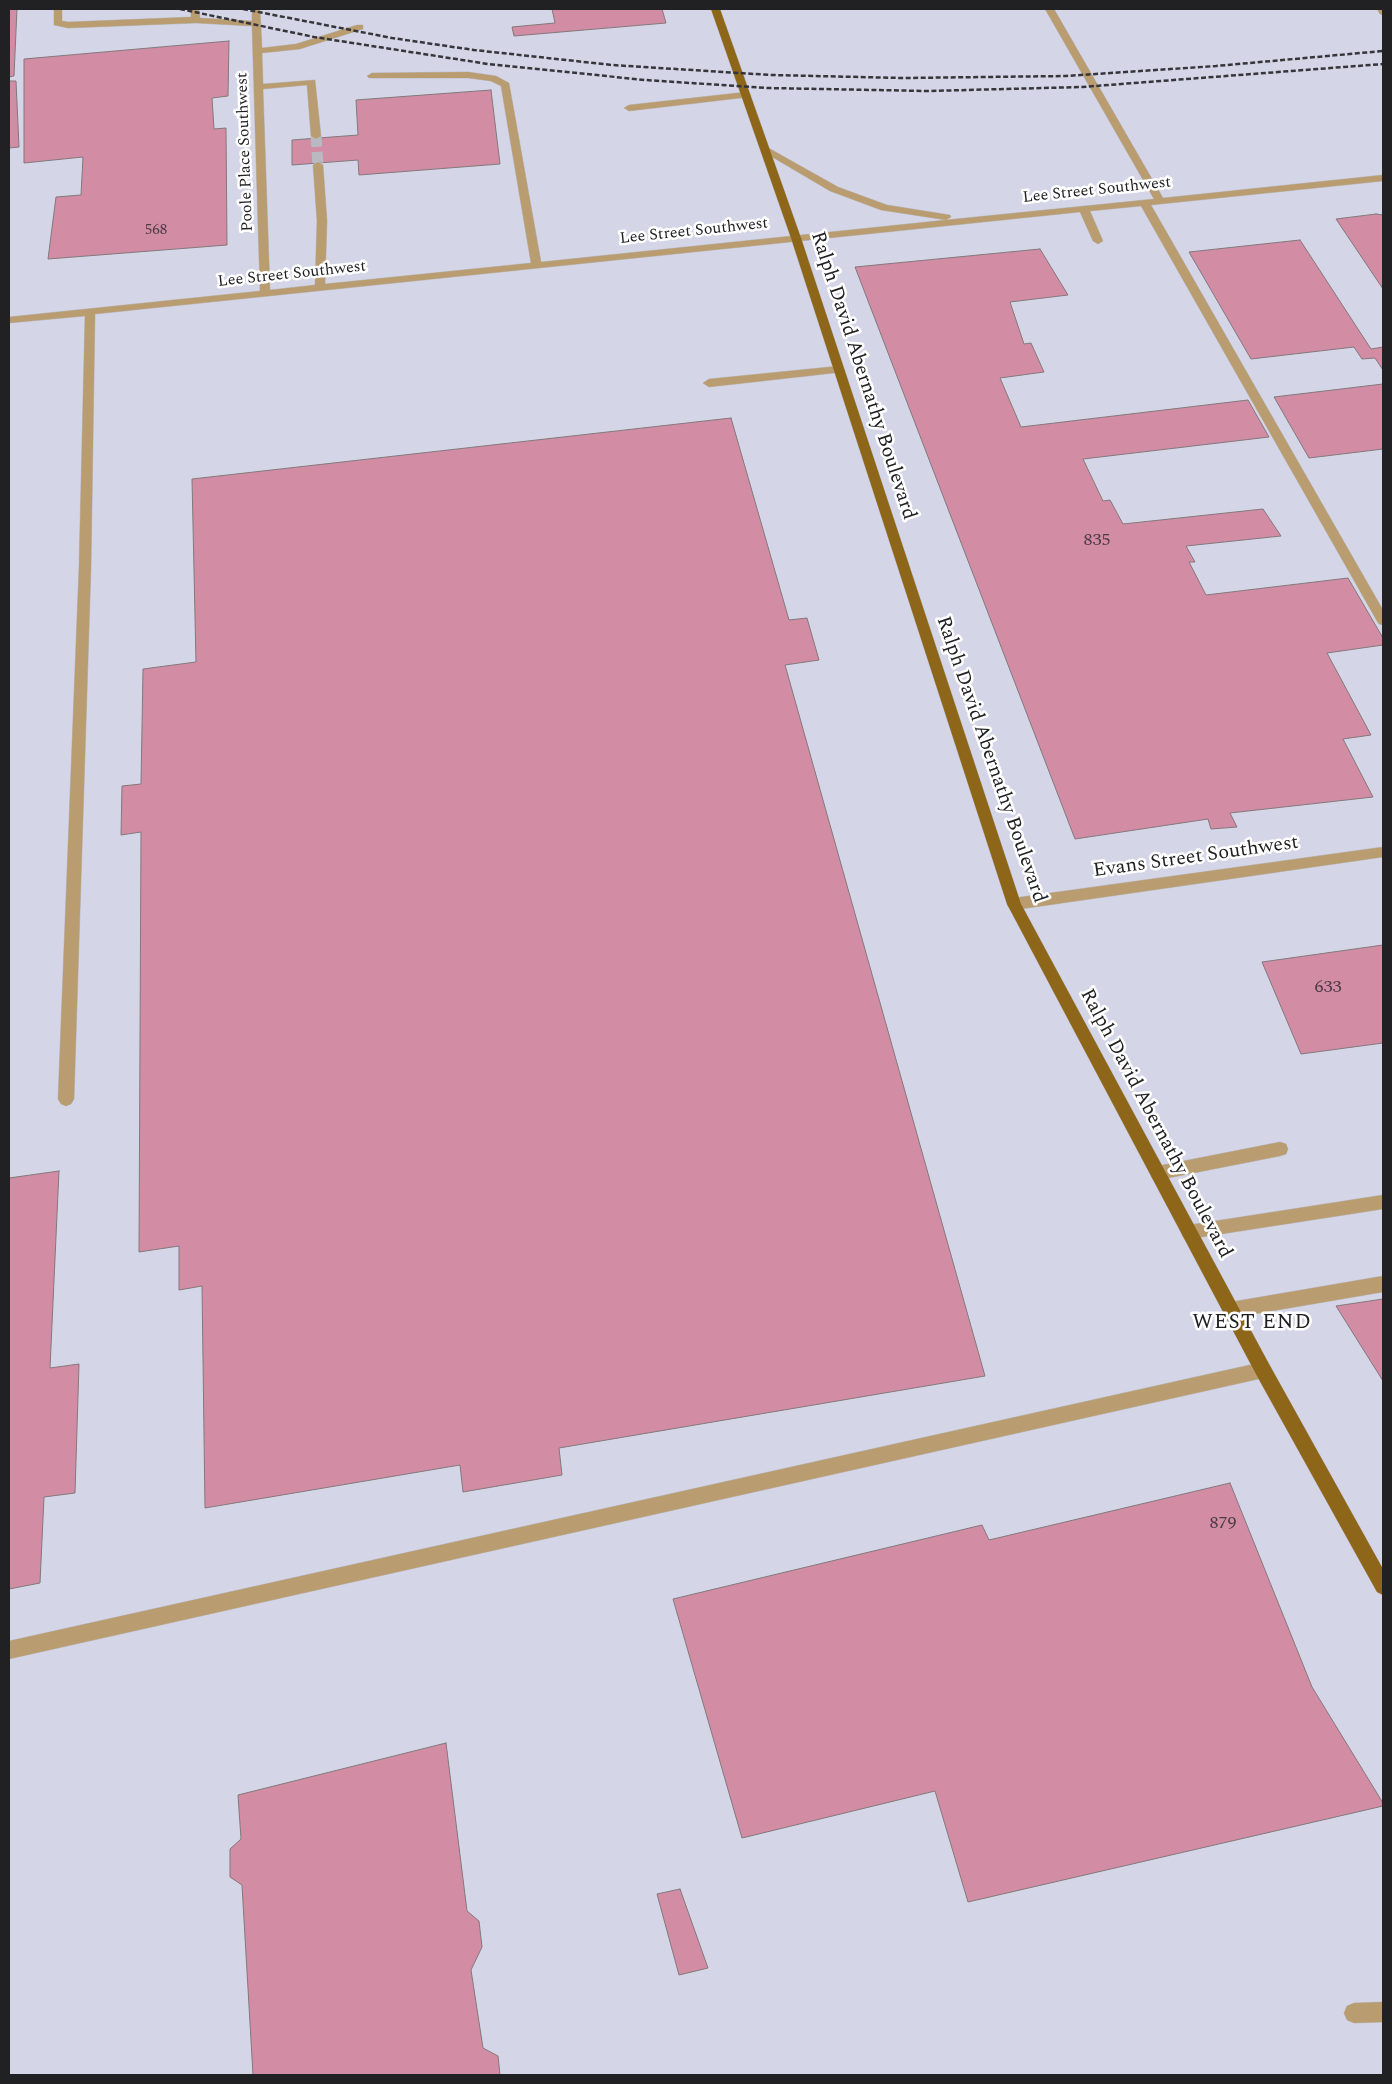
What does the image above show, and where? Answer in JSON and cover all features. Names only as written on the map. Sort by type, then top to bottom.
[{"type":"main road","name":"Ralph David Abernathy Boulevard","points":[[715,9],[796,238],[1014,904],[1263,1370],[1383,1586]]},
{"type":"street","points":[[58,9],[57,23],[68,25],[196,20],[257,24]]},
{"type":"street","points":[[195,9],[196,20]]},
{"type":"street","name":"Poole Place Southwest","points":[[256,9],[265,294]]},
{"type":"street","points":[[1050,9],[1160,201]]},
{"type":"street","points":[[1380,9],[1383,12]]},
{"type":"street","points":[[257,52],[297,47],[360,27]]},
{"type":"street","points":[[372,76],[468,76],[493,78],[506,85],[537,266]]},
{"type":"street","points":[[258,87],[312,82],[316,136]]},
{"type":"street","points":[[629,108],[746,95]]},
{"type":"street","points":[[764,149],[834,189],[885,208],[967,220]]},
{"type":"street","points":[[318,165],[322,221],[320,289]]},
{"type":"street","name":"Lee Street Southwest","points":[[9,320],[1383,178]]},
{"type":"street","points":[[1144,202],[1383,621]]},
{"type":"street","points":[[1084,209],[1098,241]]},
{"type":"street","points":[[66,1099],[85,576],[90,312]]},
{"type":"street","points":[[709,383],[839,370]]},
{"type":"street","name":"Evans Street Southwest","points":[[1014,904],[1383,852]]},
{"type":"street","points":[[1158,1173],[1280,1150]]},
{"type":"street","points":[[1189,1232],[1383,1202]]},
{"type":"street","points":[[1231,1310],[1383,1284]]},
{"type":"street","points":[[9,1650],[1263,1370]]},
{"type":"street","points":[[1354,2013],[1383,2012]]},
{"type":"shaded area","points":[[9,9],[1383,9],[1383,2075],[9,2075]]},
{"type":"building","points":[[9,9],[17,9],[14,76],[9,77]]},
{"type":"building","points":[[552,9],[662,9],[666,23],[514,36],[512,27],[555,23]]},
{"type":"building","points":[[229,41],[228,96],[212,98],[214,129],[226,128],[227,245],[48,259],[56,197],[81,195],[83,157],[24,163],[24,59]]},
{"type":"building","points":[[9,81],[16,81],[19,147],[9,148]]},
{"type":"building","points":[[491,90],[500,164],[359,175],[358,160],[292,165],[292,140],[358,135],[356,100]]},
{"type":"building","points":[[1376,214],[1383,215],[1383,289],[1336,219]]},
{"type":"building","points":[[1300,240],[1371,349],[1383,347],[1383,370],[1375,358],[1362,359],[1354,347],[1251,359],[1189,252]]},
{"type":"building","points":[[1040,249],[1068,295],[1010,302],[1024,344],[1031,343],[1044,372],[1000,378],[1021,427],[1248,400],[1269,437],[1083,459],[1103,501],[1110,500],[1123,524],[1263,509],[1281,536],[1186,546],[1195,562],[1189,562],[1206,595],[1348,578],[1383,638],[1383,645],[1327,653],[1371,735],[1343,739],[1373,797],[1230,813],[1237,827],[1211,829],[1208,819],[1075,839],[855,267]]},
{"type":"building","points":[[1383,384],[1383,449],[1309,458],[1274,397]]},
{"type":"building","points":[[731,418],[789,620],[807,618],[819,660],[785,665],[985,1376],[559,1448],[562,1475],[463,1492],[460,1465],[205,1508],[202,1286],[179,1290],[179,1246],[139,1252],[141,832],[121,835],[122,786],[141,784],[143,669],[196,662],[192,479]]},
{"type":"building","points":[[1383,945],[1383,1043],[1301,1054],[1262,962]]},
{"type":"building","points":[[59,1171],[50,1368],[79,1364],[75,1493],[44,1497],[40,1583],[9,1589],[9,1178]]},
{"type":"building","points":[[1383,1299],[1383,1381],[1336,1306]]},
{"type":"building","points":[[1230,1483],[1312,1687],[1383,1803],[1383,1806],[968,1902],[935,1791],[742,1838],[673,1599],[982,1525],[989,1540]]},
{"type":"building","points":[[446,1743],[467,1911],[479,1921],[482,1947],[471,1970],[483,2048],[498,2056],[500,2075],[253,2075],[242,1885],[230,1877],[230,1849],[241,1839],[238,1795]]},
{"type":"building","points":[[680,1889],[708,1968],[679,1975],[657,1894]]},
{"type":"tunnel","points":[[316,136],[318,165]]},
{"type":"railway","points":[[180,9],[314,37],[488,64],[645,80],[767,88],[928,91],[1082,87],[1383,64]]},
{"type":"railway","points":[[243,9],[392,38],[474,50],[612,65],[771,75],[903,78],[1066,76],[1216,66],[1383,51]]},
{"type":"district","name":"WEST END","points":[[1252,1324]]}]
